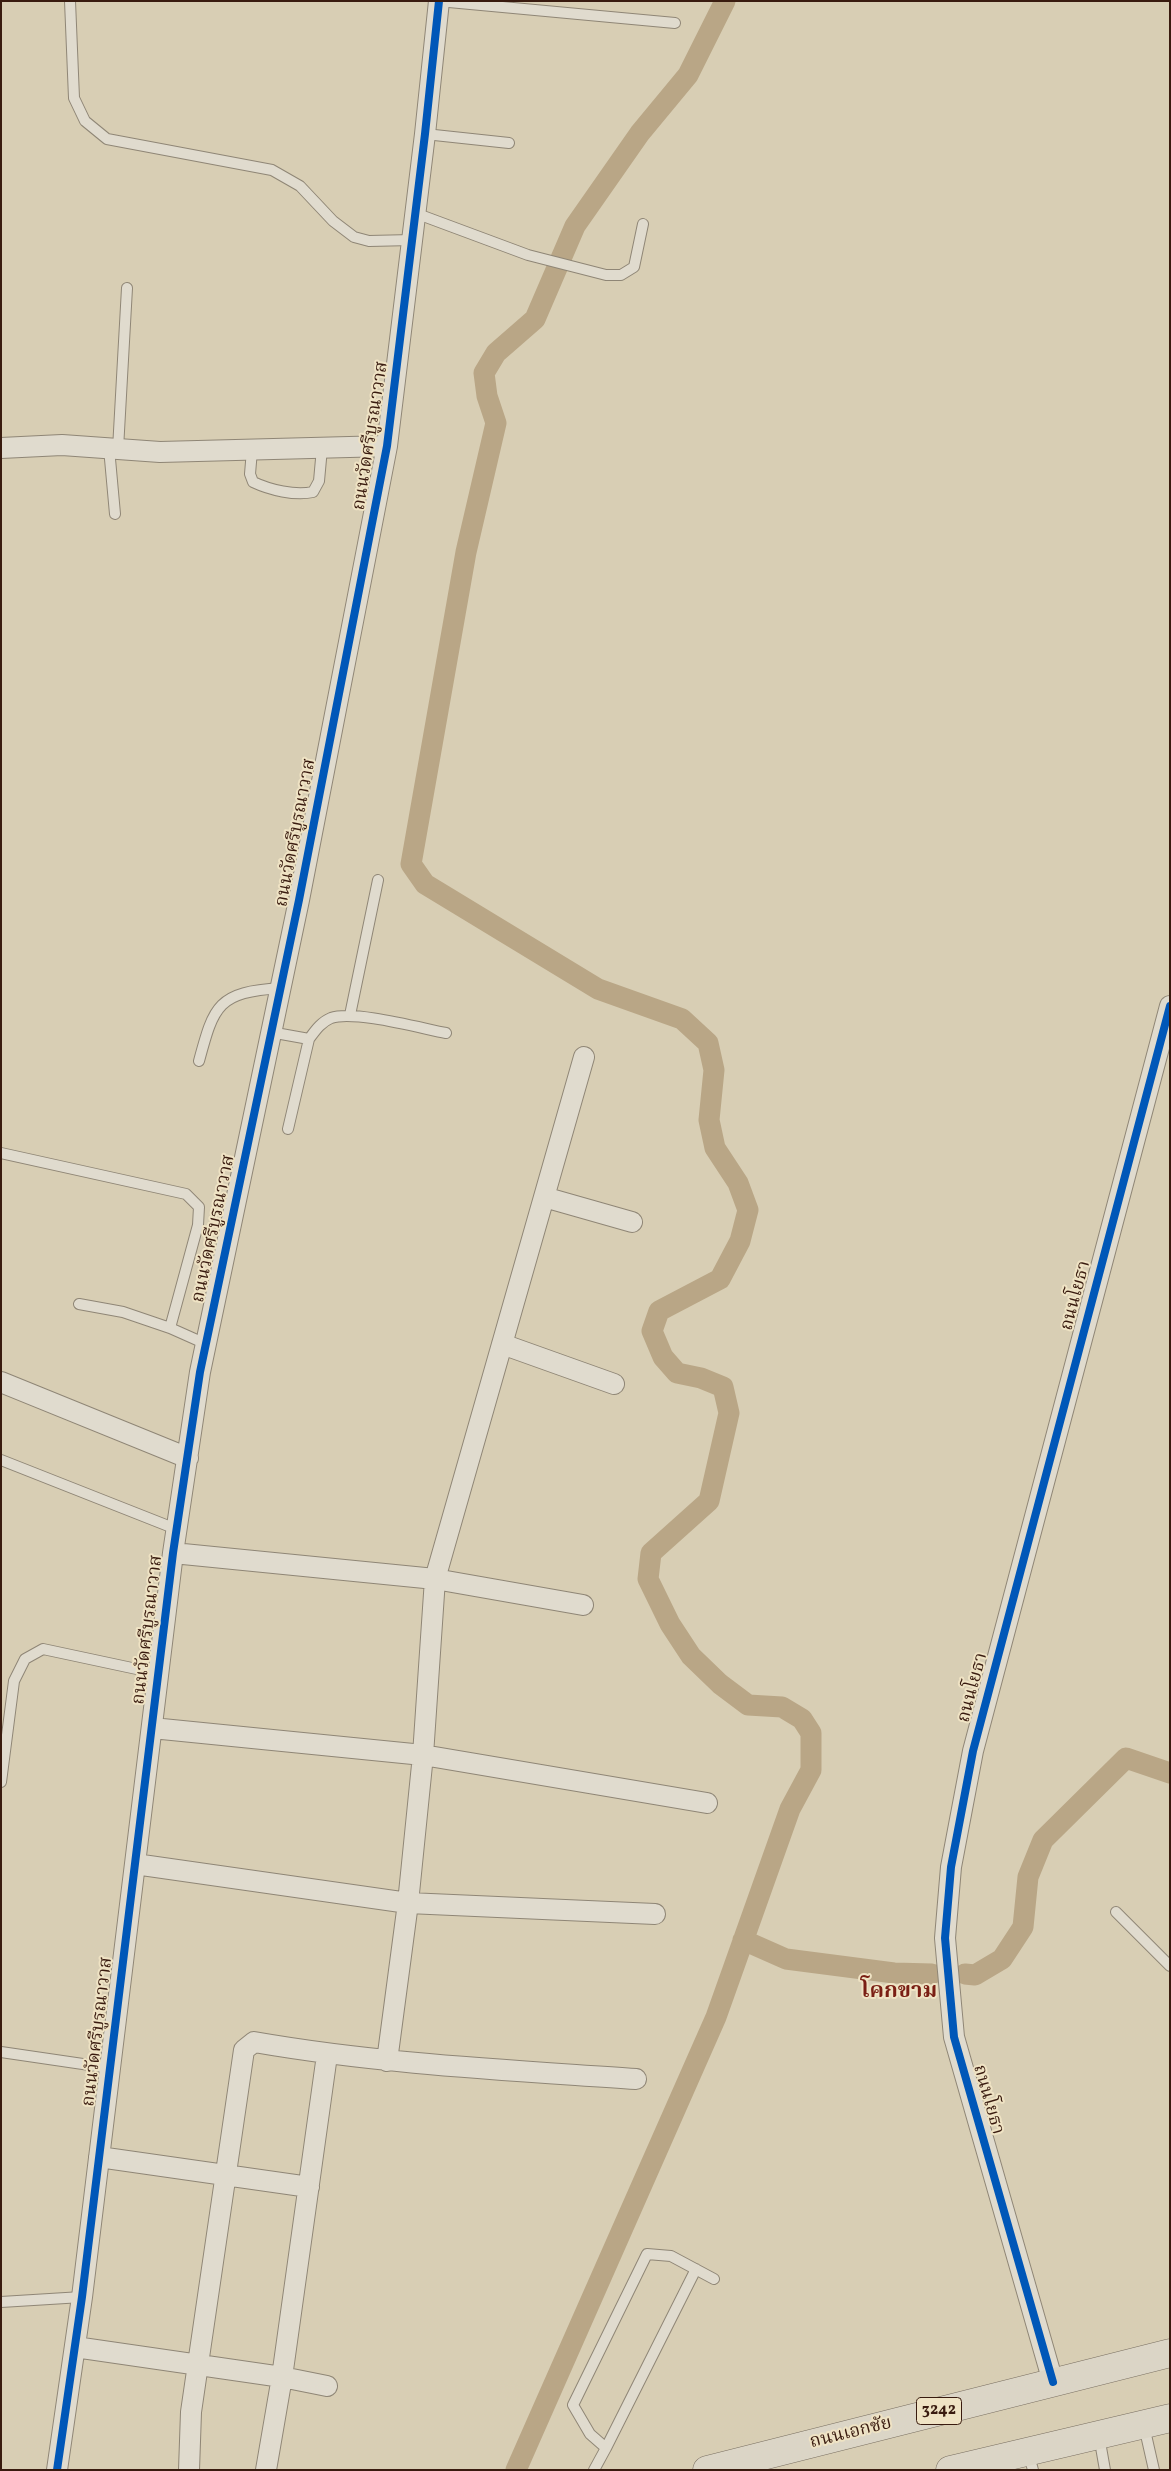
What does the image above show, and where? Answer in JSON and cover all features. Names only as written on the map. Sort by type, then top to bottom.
[{"type":"main road","name":"ถนนเอกชัย","points":[[707,2470],[1170,2353]]},
{"type":"main road","points":[[950,2470],[1031,2461],[1099,2436],[1170,2418]]},
{"type":"street","name":"ถนนวัดศรีบูรณาวาส","points":[[57,2470],[82,2297],[160,1674],[176,1529],[206,1344],[270,1032],[281,988],[350,645],[387,446],[425,134],[438,1]]},
{"type":"street","points":[[1,448],[62,445],[160,452],[387,446]]},
{"type":"street","name":"ถนนโยธา","points":[[1053,2382],[954,2037],[946,1938],[951,1867],[973,1751],[1170,1006]]},
{"type":"street","points":[[387,2061],[408,1902],[423,1755],[435,1580],[584,1057]]},
{"type":"street","points":[[544,1197],[632,1222]]},
{"type":"street","points":[[502,1344],[614,1384]]},
{"type":"street","points":[[1,1382],[188,1458]]},
{"type":"street","points":[[173,1553],[435,1580],[583,1606]]},
{"type":"street","points":[[152,1728],[423,1755],[707,1803]]},
{"type":"street","points":[[135,1864],[408,1902],[655,1914]]},
{"type":"street","points":[[189,2470],[191,2412],[244,2050],[248,2045],[254,2042],[326,2055],[387,2061],[636,2079]]},
{"type":"street","points":[[266,2470],[282,2377],[326,2055]]},
{"type":"street","points":[[99,2157],[309,2187]]},
{"type":"street","points":[[75,2347],[282,2377],[327,2386]]},
{"type":"lane","points":[[70,1],[74,98],[85,121],[107,139],[272,170],[300,186],[333,221],[354,237],[369,241],[412,240]]},
{"type":"lane","points":[[438,1],[675,23]]},
{"type":"lane","points":[[425,134],[509,143]]},
{"type":"lane","points":[[415,213],[528,255],[606,275],[621,275],[634,267],[643,224]]},
{"type":"lane","points":[[115,514],[113,448],[127,288]]},
{"type":"lane","points":[[252,450],[250,474],[253,482],[263,487],[303,494],[313,492],[319,482],[322,448]]},
{"type":"lane","points":[[350,1015],[378,880]]},
{"type":"lane","points":[[199,1062],[209,1022],[217,1008],[233,997],[249,992],[281,988]]},
{"type":"lane","points":[[288,1130],[309,1039],[318,1026],[331,1018],[350,1015],[446,1033]]},
{"type":"lane","points":[[270,1032],[309,1039]]},
{"type":"lane","points":[[1,1153],[186,1194],[199,1207],[198,1224],[170,1328]]},
{"type":"lane","points":[[79,1304],[123,1312],[170,1328],[206,1344]]},
{"type":"lane","points":[[1,1460],[176,1529]]},
{"type":"lane","points":[[1,1782],[14,1681],[25,1659],[43,1649],[160,1674]]},
{"type":"lane","points":[[1116,1912],[1170,1966]]},
{"type":"lane","points":[[1,2052],[110,2068]]},
{"type":"lane","points":[[606,2448],[590,2434],[573,2405],[646,2254],[671,2256],[714,2279]]},
{"type":"lane","points":[[594,2470],[696,2269]]},
{"type":"lane","points":[[1,2302],[82,2297]]},
{"type":"lane","points":[[1143,2425],[1154,2470]]},
{"type":"lane","points":[[1099,2436],[1105,2470]]},
{"type":"waterway","points":[[516,2470],[716,2017],[790,1809],[811,1770],[811,1733],[802,1719],[782,1707],[748,1705],[720,1684],[691,1656],[670,1624],[648,1579],[651,1553],[709,1501],[729,1413],[723,1387],[701,1378],[677,1373],[663,1357],[652,1331],[659,1311],[720,1279],[740,1241],[748,1210],[738,1183],[715,1148],[709,1120],[714,1070],[708,1043],[682,1019],[598,989],[425,884],[411,864],[466,552],[496,423],[487,396],[484,373],[496,353],[535,319],[575,226],[640,133],[688,75],[725,1]]},
{"type":"waterway","points":[[965,1974],[975,1975],[1002,1959],[1023,1927],[1028,1877],[1043,1840],[1126,1758],[1170,1773]]},
{"type":"waterway","points":[[743,1940],[786,1959],[894,1973],[932,1974]]},
{"type":"cycle path","points":[[57,2470],[82,2297],[173,1553],[200,1372],[299,900],[387,446],[425,134],[439,1]]},
{"type":"cycle path","points":[[1053,2382],[954,2037],[945,1938],[951,1867],[973,1751],[1170,1006]]},
{"type":"district","name":"โคกขาม","points":[[899,1993]]}]
